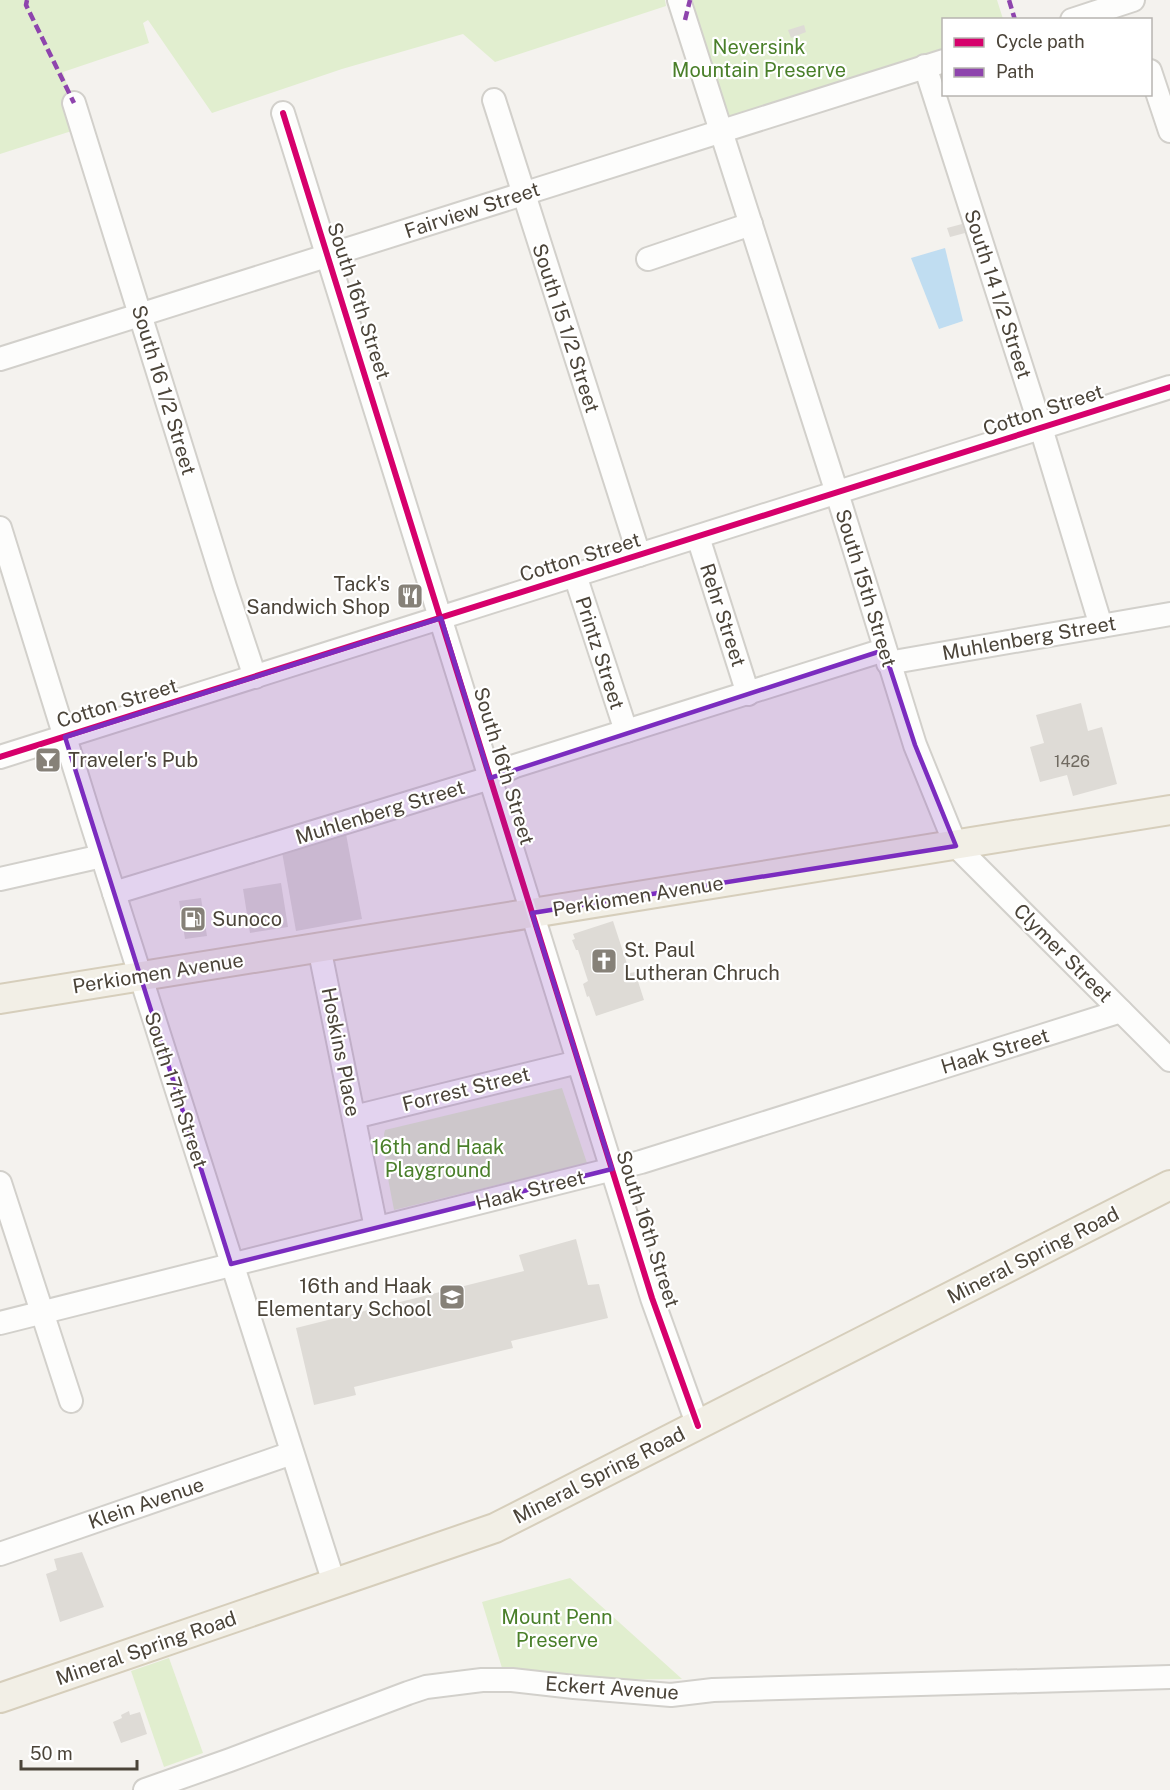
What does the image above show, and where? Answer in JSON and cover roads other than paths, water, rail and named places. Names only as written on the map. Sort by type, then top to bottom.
[{"type":"main road","name":"Perkiomen Avenue","points":[[0,999],[1170,810]]},
{"type":"main road","name":"Mineral Spring Road","points":[[0,1698],[495,1528],[1170,1185]]},
{"type":"street","name":"South 15th Street","points":[[679,0],[915,745],[956,846]]},
{"type":"street","points":[[1080,18],[1132,5]]},
{"type":"street","name":"Fairview Street","points":[[0,359],[934,64]]},
{"type":"street","name":"South 14 1/2 Street","points":[[934,64],[942,91]]},
{"type":"street","points":[[1152,77],[1170,131]]},
{"type":"street","name":"South 14 1/2 Street","points":[[943,96],[1101,626]]},
{"type":"street","name":"South 15 1/2 Street","points":[[494,100],[639,555]]},
{"type":"street","name":"South 16 1/2 Street","points":[[74,104],[255,677]]},
{"type":"street","name":"South 16th Street","points":[[283,114],[652,1298],[698,1426]]},
{"type":"street","points":[[648,259],[751,224]]},
{"type":"street","name":"Cotton Street","points":[[0,757],[1170,387]]},
{"type":"street","name":"South 17th Street","points":[[0,528],[64,737],[334,1583]]},
{"type":"street","name":"Rehr Street","points":[[698,537],[748,694]]},
{"type":"street","name":"Printz Street","points":[[575,575],[626,731]]},
{"type":"street","name":"Muhlenberg Street","points":[[114,893],[489,778],[515,766],[626,731],[886,656],[1170,614]]},
{"type":"street","name":"Clymer Street","points":[[956,846],[1170,1060]]},
{"type":"street","points":[[0,879],[102,856]]},
{"type":"street","name":"Hoskins Place","points":[[319,947],[376,1228]]},
{"type":"street","name":"Haak Street","points":[[0,1323],[641,1162],[1121,1011]]},
{"type":"street","name":"Forrest Street","points":[[354,1117],[579,1062]]},
{"type":"street","points":[[0,1182],[70,1401]]},
{"type":"street","name":"Klein Avenue","points":[[0,1554],[292,1453]]},
{"type":"street","name":"Eckert Avenue","points":[[145,1790],[408,1693],[426,1688],[482,1680],[512,1680],[671,1695],[713,1690],[1170,1677]]},
{"type":"water","points":[[945,248],[963,321],[939,329],[911,258]]},
{"type":"place","name":"Tack's Sandwich Shop","points":[[410,596]]},
{"type":"place","name":"Traveler's Pub","points":[[48,760]]},
{"type":"place","name":"Sunoco","points":[[193,919]]},
{"type":"place","name":"St. Paul Lutheran Chruch","points":[[604,961]]},
{"type":"place","name":"16th and Haak Elementary School","points":[[452,1297]]},
{"type":"park label","name":"Neversink Mountain Preserve","points":[[759,58]]},
{"type":"park label","name":"16th and Haak Playground","points":[[438,1158]]},
{"type":"park label","name":"Mount Penn Preserve","points":[[557,1628]]}]
